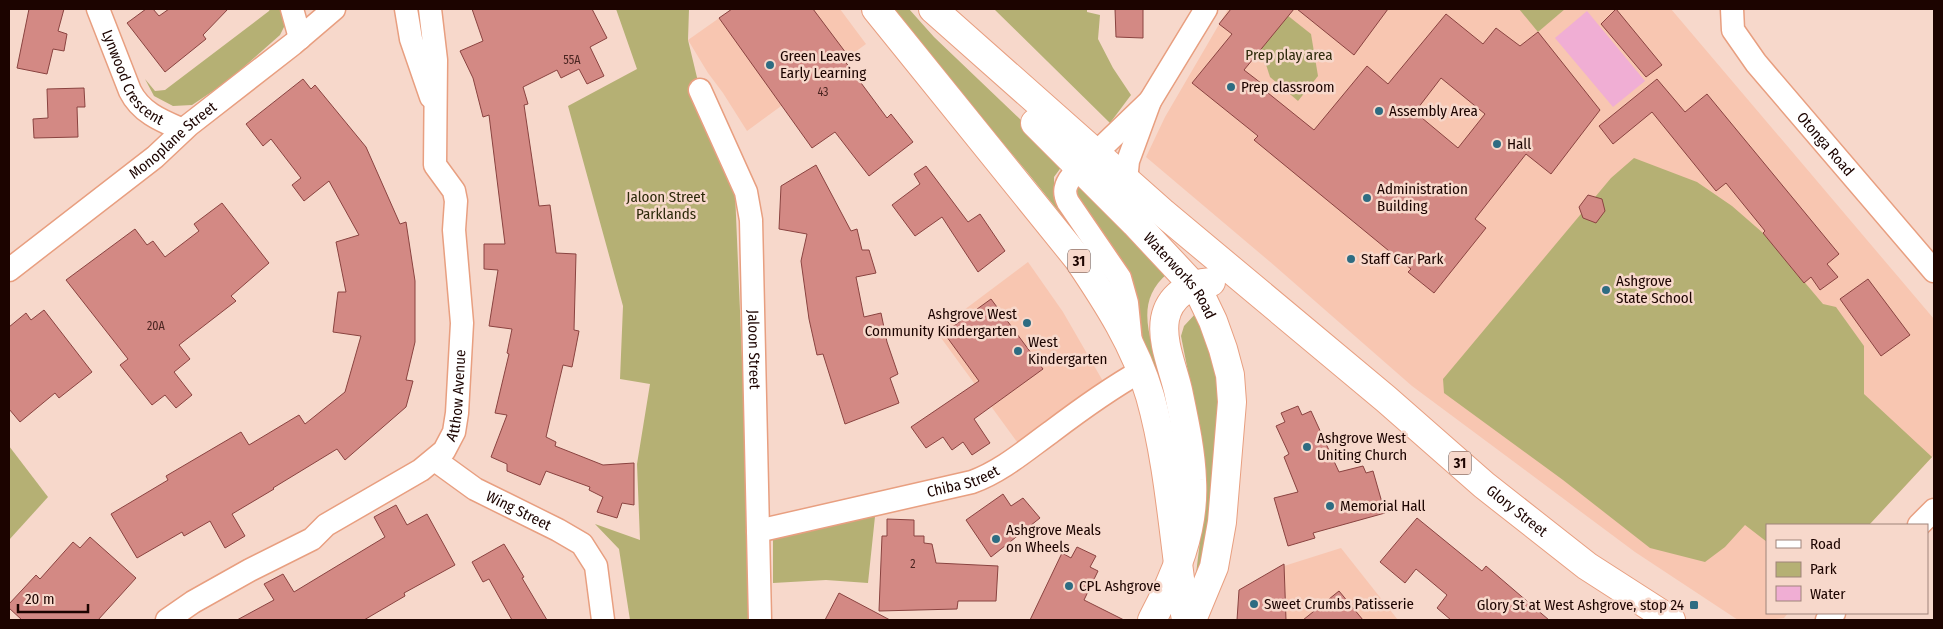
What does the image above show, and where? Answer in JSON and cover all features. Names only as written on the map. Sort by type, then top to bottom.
[{"type":"main road","name":"31","points":[[876,9],[1078,259],[1115,316],[1136,360],[1155,416],[1166,475],[1186,620]]},
{"type":"main road","name":"Waterworks Road","points":[[933,9],[1000,88],[1088,161],[1193,285],[1207,308],[1221,341],[1230,375],[1232,402],[1218,554],[1211,579],[1192,620]]},
{"type":"main road","name":"Waterworks Road","points":[[1088,161],[1126,181],[1258,294]]},
{"type":"main road","points":[[1152,620],[1184,548],[1192,507],[1192,481],[1186,434],[1165,339],[1164,324],[1168,309],[1174,299],[1184,290],[1205,282],[1216,282],[1258,294]]},
{"type":"main road","name":"Glory Street","points":[[1258,294],[1393,406],[1484,485],[1586,566],[1671,620]]},
{"type":"street","name":"Lynwood Crescent","points":[[98,9],[130,91],[137,103],[160,120],[184,130]]},
{"type":"street","points":[[292,9],[300,38]]},
{"type":"street","name":"Monoplane Street","points":[[9,270],[155,157],[184,130],[334,9]]},
{"type":"street","name":"Atthow Avenue","points":[[406,9],[409,31],[435,110]]},
{"type":"street","name":"Atthow Avenue","points":[[167,620],[193,602],[250,570],[312,539],[326,525],[398,484],[435,460],[444,451],[454,432],[457,413],[462,323],[454,230],[455,194],[436,168],[435,51],[430,9]]},
{"type":"street","points":[[1126,181],[1128,161],[1150,101],[1206,9]]},
{"type":"street","name":"Otonga Road","points":[[1732,9],[1733,30],[1756,63],[1934,271]]},
{"type":"street","name":"Jaloon Street","points":[[700,90],[746,192],[751,220],[760,620]]},
{"type":"street","points":[[1136,360],[1127,303],[1120,278],[1115,268],[1068,202],[1065,187],[1067,182],[1150,101]]},
{"type":"street","name":"Chiba Street","points":[[758,531],[972,482],[990,475],[1079,411],[1136,360]]},
{"type":"street","name":"Wing Street","points":[[435,460],[476,490],[558,530],[582,544],[596,566],[603,620]]},
{"type":"street","points":[[1920,524],[1934,510]]},
{"type":"shaded area","name":"Green Leaves Early Learning","points":[[732,9],[840,9],[866,44],[747,131],[688,40]]},
{"type":"shaded area","name":"Ashgrove State School","points":[[1228,9],[1671,9],[1934,319],[1934,455],[1870,524],[1766,524],[1766,614],[1787,614],[1784,618],[1738,620],[1635,552],[1412,386],[1146,157],[1165,117]]},
{"type":"shaded area","name":"West Kindergarten","points":[[1028,262],[1063,312],[1104,383],[1020,446],[936,331]]},
{"type":"shaded area","points":[[1341,548],[1398,620],[1249,620],[1252,583],[1284,566]]},
{"type":"green space","points":[[270,9],[283,9],[285,25],[280,35],[228,81],[192,105],[173,106],[154,96],[145,79],[155,91],[165,90]]},
{"type":"green space","name":"Jaloon Street Parklands","points":[[616,9],[689,9],[688,40],[700,90],[735,192],[753,620],[630,620],[619,549],[595,524],[640,540],[637,464],[650,384],[620,379],[623,306],[568,106],[637,69]]},
{"type":"green space","points":[[891,9],[909,9],[934,37],[1065,162],[1054,177],[1054,194],[1104,268],[1028,173]]},
{"type":"green space","points":[[994,9],[1087,9],[1087,12],[1100,15],[1098,39],[1113,68],[1131,95],[1110,123]]},
{"type":"green space","points":[[1519,9],[1565,9],[1538,32]]},
{"type":"green space","name":"Prep play area","points":[[1287,15],[1311,34],[1318,76],[1298,101],[1270,77],[1261,49]]},
{"type":"green space","points":[[1634,158],[1697,182],[1732,206],[1763,233],[1823,304],[1836,307],[1864,346],[1864,394],[1932,457],[1870,524],[1766,524],[1766,541],[1745,525],[1725,547],[1705,562],[1650,548],[1563,480],[1444,393],[1443,379],[1611,178]]},
{"type":"green space","points":[[1080,184],[1168,273],[1157,284],[1148,308],[1149,334],[1159,376],[1078,202],[1076,192]]},
{"type":"green space","points":[[1197,312],[1215,366],[1219,402],[1208,530],[1196,574],[1204,508],[1191,387],[1181,336],[1184,326]]},
{"type":"green space","points":[[9,446],[48,497],[9,540]]},
{"type":"green space","points":[[876,507],[868,583],[826,580],[773,583],[773,530]]},
{"type":"water","points":[[1587,11],[1645,81],[1613,107],[1555,38]]},
{"type":"building","points":[[29,9],[64,9],[58,31],[67,34],[64,51],[53,49],[47,74],[17,68]]},
{"type":"building","points":[[146,9],[153,9],[159,16],[169,9],[228,9],[203,35],[206,39],[165,72],[127,23]]},
{"type":"building","points":[[472,9],[592,9],[607,38],[590,47],[604,76],[587,84],[579,69],[561,78],[557,70],[523,87],[528,104],[524,105],[539,206],[550,205],[556,253],[576,254],[574,330],[579,331],[572,367],[563,365],[546,437],[556,442],[555,446],[603,465],[634,463],[634,505],[622,503],[617,518],[597,512],[603,497],[589,490],[590,487],[546,471],[540,485],[507,471],[507,464],[491,457],[507,415],[495,413],[509,354],[507,353],[512,329],[489,326],[498,270],[484,269],[484,244],[505,244],[489,115],[483,117],[473,78],[460,51],[483,41]]},
{"type":"building","points":[[732,9],[813,9],[849,57],[844,60],[887,118],[891,114],[913,142],[869,176],[835,132],[812,148],[719,18]]},
{"type":"building","points":[[1115,9],[1143,9],[1143,38],[1116,37]]},
{"type":"building","points":[[1231,9],[1294,9],[1244,70],[1270,90],[1268,93],[1314,130],[1367,66],[1388,84],[1446,14],[1483,44],[1496,28],[1520,46],[1538,32],[1600,110],[1551,174],[1526,154],[1475,219],[1486,228],[1434,293],[1408,272],[1411,269],[1254,140],[1258,136],[1192,83],[1232,34],[1219,24]],"holes":[[[1441,78],[1485,114],[1458,148],[1422,118],[1425,114],[1418,108]]]},
{"type":"building","points":[[1297,9],[1388,9],[1354,55]]},
{"type":"building","points":[[1616,9],[1662,65],[1646,77],[1601,24]]},
{"type":"building","points":[[303,79],[311,89],[315,85],[366,147],[400,224],[406,222],[415,281],[415,342],[406,380],[413,381],[406,407],[345,460],[337,449],[232,514],[245,536],[225,548],[210,521],[184,536],[182,532],[137,558],[111,514],[168,480],[166,476],[241,432],[249,445],[299,415],[305,424],[345,392],[361,336],[333,332],[338,292],[346,292],[336,242],[359,235],[329,181],[304,201],[292,185],[301,178],[271,139],[263,146],[246,124]]},
{"type":"building","points":[[1657,79],[1685,112],[1707,94],[1839,254],[1827,264],[1838,277],[1820,290],[1811,277],[1804,283],[1763,233],[1765,231],[1726,183],[1716,191],[1652,112],[1613,144],[1599,126]]},
{"type":"building","points":[[84,88],[85,107],[77,107],[78,137],[34,138],[33,119],[48,118],[47,89]]},
{"type":"building","points":[[816,165],[851,231],[857,229],[862,250],[869,250],[876,273],[856,277],[864,317],[881,313],[887,342],[898,374],[890,378],[899,403],[845,424],[823,354],[817,355],[809,319],[801,261],[807,234],[779,229],[781,186]]},
{"type":"building","points":[[926,166],[968,222],[980,214],[1005,251],[978,272],[942,217],[915,236],[892,205],[920,184],[914,174]]},
{"type":"building","points":[[1588,195],[1602,199],[1605,211],[1596,223],[1583,218],[1579,207]]},
{"type":"building","points":[[222,203],[269,263],[231,296],[236,301],[179,345],[190,359],[174,372],[192,395],[176,408],[165,395],[152,405],[120,365],[128,359],[66,280],[135,229],[147,245],[153,241],[165,257],[199,231],[194,224]]},
{"type":"building","points":[[1868,279],[1910,335],[1881,356],[1840,299]]},
{"type":"building","name":"West Kindergarten","points":[[991,299],[1043,369],[974,419],[990,443],[972,455],[963,442],[952,450],[943,437],[926,448],[911,427],[979,381],[944,333]]},
{"type":"building","points":[[44,310],[92,372],[59,398],[55,393],[20,422],[9,409],[9,327],[26,313],[31,320]]},
{"type":"building","name":"Memorial Hall","points":[[1298,406],[1302,415],[1311,411],[1339,472],[1363,466],[1366,473],[1373,471],[1385,513],[1313,533],[1315,538],[1288,546],[1274,498],[1298,492],[1284,457],[1289,454],[1276,426],[1285,422],[1281,413]]},
{"type":"building","name":"Ashgrove Meals on Wheels","points":[[1003,494],[1011,506],[1023,498],[1040,518],[991,557],[966,520]]},
{"type":"building","points":[[396,505],[407,525],[427,514],[455,565],[404,593],[405,596],[364,620],[237,620],[274,600],[264,584],[283,574],[294,592],[385,537],[374,517]]},
{"type":"building","points":[[1417,518],[1482,571],[1486,566],[1549,620],[1451,620],[1437,608],[1447,595],[1416,569],[1405,583],[1380,562]]},
{"type":"building","points":[[887,519],[914,520],[914,536],[924,536],[924,543],[932,544],[936,563],[998,566],[996,601],[958,601],[957,609],[879,611],[882,536],[887,536]]},
{"type":"building","points":[[90,537],[136,578],[98,620],[22,620],[9,608],[9,604],[36,575],[40,579],[73,542],[80,548]]},
{"type":"building","points":[[504,544],[547,620],[512,620],[489,579],[483,582],[472,562]]},
{"type":"building","name":"CPL Ashgrove","points":[[1077,547],[1096,556],[1090,567],[1098,571],[1084,600],[1124,620],[1030,620],[1062,553],[1071,558]]},
{"type":"building","points":[[1284,564],[1286,620],[1237,620],[1239,590]]},
{"type":"building","points":[[1339,591],[1363,620],[1303,620]]},
{"type":"building","points":[[839,593],[890,620],[825,620]]},
{"type":"place","name":"Green Leaves Early Learning","points":[[770,65]]},
{"type":"place","name":"Prep classroom","points":[[1231,87]]},
{"type":"place","name":"Assembly Area","points":[[1379,111]]},
{"type":"place","name":"Hall","points":[[1497,144]]},
{"type":"place","name":"Administration Building","points":[[1367,198]]},
{"type":"place","name":"Staff Car Park","points":[[1351,259]]},
{"type":"place","name":"Ashgrove State School","points":[[1606,290]]},
{"type":"place","name":"Ashgrove West Community Kindergarten","points":[[1027,323]]},
{"type":"place","name":"West Kindergarten","points":[[1018,351]]},
{"type":"place","name":"Ashgrove West Uniting Church","points":[[1307,447]]},
{"type":"place","name":"Memorial Hall","points":[[1330,506]]},
{"type":"place","name":"Ashgrove Meals on Wheels","points":[[996,539]]},
{"type":"place","name":"CPL Ashgrove","points":[[1069,586]]},
{"type":"place","name":"Sweet Crumbs Patisserie","points":[[1254,604]]},
{"type":"place","name":"Glory St at West Ashgrove, stop 24","points":[[1694,605]]}]
